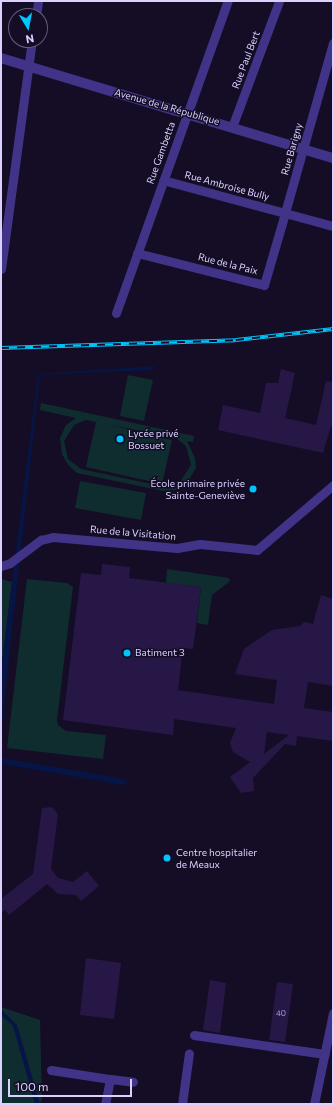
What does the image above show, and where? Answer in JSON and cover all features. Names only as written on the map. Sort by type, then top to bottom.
[{"type":"street","name":"Rue Gambetta","points":[[116,313],[228,1]]},
{"type":"street","name":"Rue Paul Bert","points":[[232,127],[279,1]]},
{"type":"street","name":"Rue Barigny","points":[[286,213],[333,43]]},
{"type":"street","points":[[1,269],[31,48]]},
{"type":"street","name":"Avenue de la République","points":[[1,58],[333,158]]},
{"type":"street","name":"Rue Ambroise Bully","points":[[163,180],[286,213]]},
{"type":"street","points":[[286,213],[333,226]]},
{"type":"street","name":"Rue de la Paix","points":[[137,253],[264,285],[286,213]]},
{"type":"street","name":"Rue de la Visitation","points":[[1,566],[10,563],[36,543],[53,537],[177,548],[200,544],[257,550],[333,486]]},
{"type":"street","points":[[314,1104],[333,1013]]},
{"type":"street","points":[[194,1035],[325,1054]]},
{"type":"street","points":[[182,1104],[189,1053]]},
{"type":"street","points":[[51,1070],[133,1082]]},
{"type":"street","points":[[105,1104],[110,1079]]},
{"type":"green space","points":[[128,375],[153,380],[144,421],[120,416]]},
{"type":"green space","points":[[41,403],[194,436],[193,442],[187,441],[195,458],[196,468],[188,481],[176,490],[163,491],[77,473],[68,465],[62,454],[60,438],[66,425],[76,418],[40,410]],"holes":[[[86,420],[96,422],[86,467],[162,484],[172,440],[110,425],[176,438],[186,446],[191,465],[180,482],[161,486],[81,469],[68,459],[64,441],[74,425]]]},
{"type":"green space","points":[[80,481],[146,493],[141,520],[75,508]]},
{"type":"green space","points":[[167,569],[229,578],[230,581],[212,595],[208,625],[197,623],[201,587],[166,583]]},
{"type":"green space","points":[[1,579],[12,582],[1,671]]},
{"type":"green space","points":[[27,579],[67,583],[73,587],[57,720],[58,725],[66,731],[106,735],[103,759],[7,748]]},
{"type":"green space","points":[[1,1007],[40,1020],[42,1100],[39,1104],[1,1104]]},
{"type":"shaded area","points":[[156,366],[152,370],[40,375],[1,731],[1,671],[38,374]]},
{"type":"shaded area","points":[[1,758],[119,778],[128,782],[124,785],[1,764]]},
{"type":"shaded area","points":[[1,1009],[17,1025],[40,1104],[35,1104],[13,1026],[1,1015]]},
{"type":"building","points":[[281,369],[295,373],[285,418],[316,425],[326,381],[333,382],[333,427],[331,426],[323,453],[218,430],[223,405],[260,413],[266,383],[278,383]]},
{"type":"building","name":"Batiment 3","points":[[102,564],[130,567],[129,578],[201,587],[193,649],[183,648],[178,690],[274,704],[277,680],[235,674],[244,649],[272,630],[300,626],[304,622],[313,624],[321,595],[333,599],[333,686],[308,682],[304,708],[333,712],[333,741],[297,736],[296,746],[285,744],[253,778],[254,791],[241,793],[230,777],[250,762],[233,752],[230,743],[236,728],[174,719],[173,735],[63,720],[81,573],[101,575]],"holes":[[[267,732],[289,735],[264,754]]]},
{"type":"building","points":[[52,807],[58,814],[51,869],[58,878],[73,882],[87,871],[99,886],[81,901],[76,895],[58,894],[47,884],[9,915],[5,910],[1,913],[1,899],[33,874],[42,808]]},
{"type":"building","points":[[86,958],[121,963],[114,1019],[80,1015]]},
{"type":"building","points":[[210,980],[226,983],[220,1033],[203,1030]]},
{"type":"building","points":[[277,982],[293,984],[285,1042],[269,1040]]},
{"type":"railway","points":[[1,348],[236,340],[333,329]]},
{"type":"place","name":"Lycée privé Bossuet","points":[[120,439]]},
{"type":"place","name":"École primaire privée Sainte-Geneviève","points":[[253,489]]},
{"type":"place","name":"Batiment 3","points":[[127,653]]},
{"type":"place","name":"Centre hospitalier de Meaux","points":[[167,858]]}]
